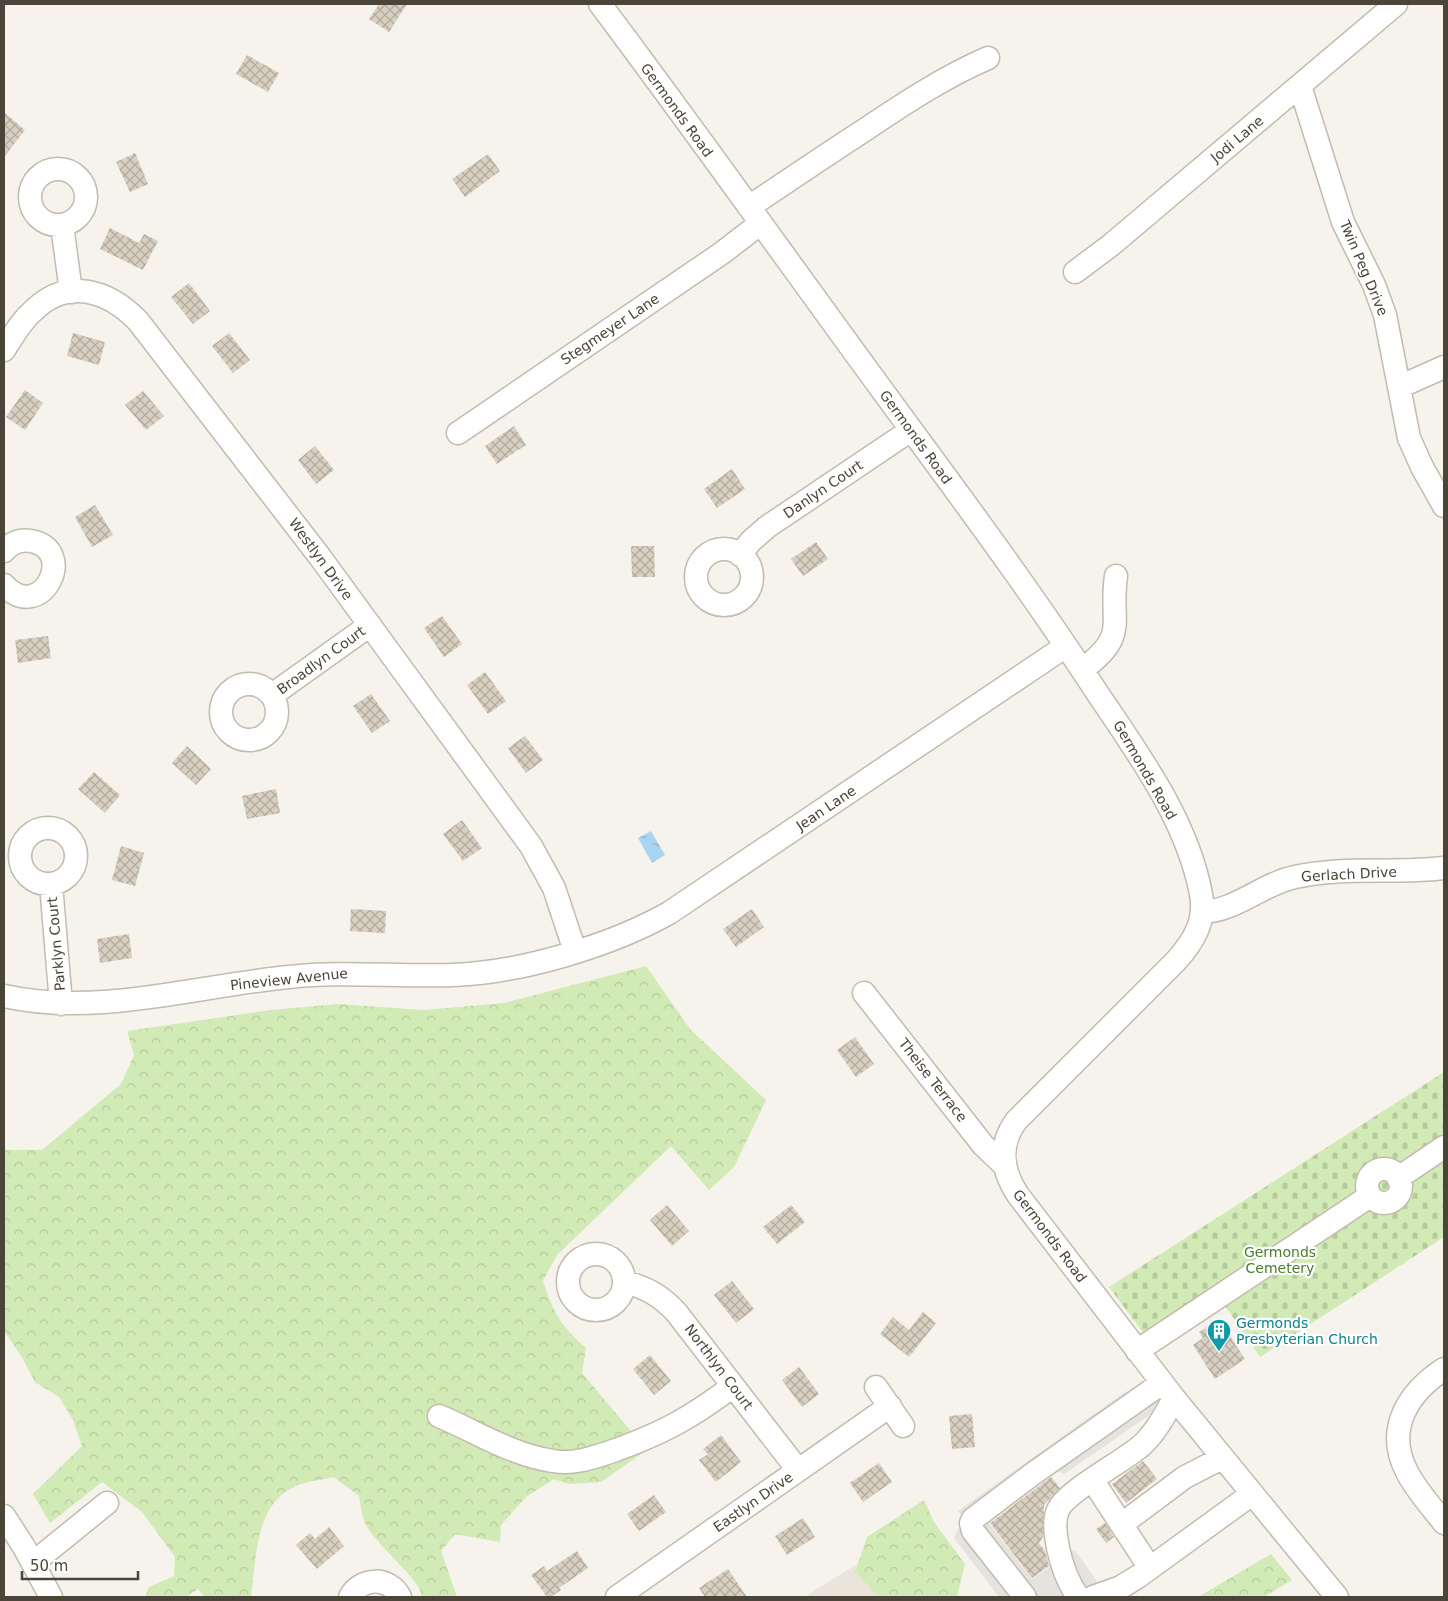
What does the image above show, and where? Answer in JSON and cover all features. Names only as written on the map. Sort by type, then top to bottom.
[{"type":"street","name":"Germonds Road","points":[[610,7],[755,215],[1018,575],[1145,765],[1169,808],[1195,870],[1202,912],[1197,932],[1182,954],[1016,1121],[1005,1143],[1004,1165],[1009,1180],[1018,1195],[1137,1351],[1222,1458],[1337,1597]]},
{"type":"street","name":"Jodi Lane","points":[[1075,272],[1111,245],[1300,86],[1386,7]]},
{"type":"street","name":"Stegmeyer Lane","points":[[458,433],[722,253],[788,179],[953,73],[988,58]]},
{"type":"street","name":"Twin Peg Drive","points":[[1300,86],[1341,214],[1374,285],[1385,315],[1409,438],[1422,467],[1444,506]]},
{"type":"street","points":[[62,225],[71,292]]},
{"type":"street","name":"Westlyn Drive","points":[[4,350],[34,309],[52,297],[71,292],[89,292],[107,297],[124,307],[138,321],[293,521],[538,857],[556,894],[574,951]]},
{"type":"street","points":[[1399,387],[1444,367]]},
{"type":"street","name":"Danlyn Court","points":[[740,554],[751,540],[767,527],[911,430]]},
{"type":"street","points":[[4,551],[18,541],[35,542],[49,553],[54,569],[49,585],[34,595],[15,594],[4,585]]},
{"type":"street","points":[[1082,670],[1110,645],[1115,633],[1113,594],[1116,576]]},
{"type":"street","name":"Broadlyn Court","points":[[272,695],[370,625]]},
{"type":"street","name":"Jean Lane","points":[[574,951],[637,930],[669,913],[1066,646]]},
{"type":"street","name":"Gerlach Drive","points":[[1202,912],[1223,909],[1264,888],[1294,877],[1444,868]]},
{"type":"street","name":"Parklyn Court","points":[[51,884],[61,1004]]},
{"type":"street","name":"Pineview Avenue","points":[[4,996],[61,1004],[114,1002],[307,975],[470,974],[518,966],[574,951]]},
{"type":"street","name":"Theise Terrace","points":[[864,993],[989,1152],[1004,1165]]},
{"type":"street","points":[[1137,1351],[1370,1196],[1380,1203],[1392,1201],[1399,1192],[1398,1178],[1444,1148]]},
{"type":"street","name":"Northlyn Court","points":[[624,1282],[647,1289],[668,1303],[798,1470]]},
{"type":"street","points":[[1444,1370],[1428,1381],[1413,1396],[1402,1414],[1398,1434],[1399,1451],[1405,1468],[1444,1523]]},
{"type":"street","points":[[439,1416],[530,1456],[554,1462],[576,1462],[594,1458],[672,1428],[733,1386]]},
{"type":"street","points":[[876,1387],[903,1426]]},
{"type":"street","points":[[1078,1597],[1065,1577],[1056,1534],[1056,1519],[1063,1502],[1147,1440],[1168,1391]]},
{"type":"street","points":[[1025,1597],[973,1531],[971,1523],[973,1519],[1034,1472],[1168,1391]]},
{"type":"street","name":"Eastlyn Drive","points":[[617,1597],[890,1406]]},
{"type":"street","points":[[1122,1524],[1185,1477],[1222,1458]]},
{"type":"street","points":[[1093,1481],[1150,1568]]},
{"type":"street","points":[[1093,1597],[1121,1587],[1252,1494]]},
{"type":"street","points":[[33,1563],[107,1503]]},
{"type":"street","points":[[4,1516],[51,1597]]},
{"type":"street","points":[[350,1597],[359,1586],[376,1581],[392,1587],[400,1597]]},
{"type":"shaded area","points":[[1145,1382],[1163,1406],[1064,1474],[1050,1468],[987,1521],[1032,1579],[1075,1550],[1105,1593],[1216,1532],[1131,1597],[999,1597],[954,1538],[963,1518],[958,1511],[1122,1394]]},
{"type":"shaded area","points":[[856,1565],[881,1597],[804,1597]]},
{"type":"green space","points":[[646,966],[690,1029],[766,1100],[734,1167],[709,1190],[671,1146],[557,1255],[543,1281],[550,1301],[559,1318],[570,1333],[586,1348],[582,1373],[647,1450],[601,1482],[569,1484],[554,1479],[526,1497],[501,1525],[500,1542],[455,1534],[441,1551],[457,1597],[422,1597],[414,1581],[370,1532],[363,1517],[359,1496],[334,1477],[296,1486],[283,1494],[272,1505],[260,1534],[251,1597],[205,1597],[198,1589],[186,1597],[145,1597],[149,1587],[174,1576],[175,1557],[142,1512],[102,1482],[50,1523],[33,1494],[82,1446],[73,1420],[59,1397],[35,1382],[23,1359],[4,1331],[4,1150],[42,1150],[121,1084],[134,1055],[127,1031],[271,1010],[338,1004],[424,1010],[504,1003]]},
{"type":"green space","name":"Germonds Cemetery","points":[[1444,1072],[1444,1237],[1260,1357],[1221,1300],[1153,1346],[1109,1287]]},
{"type":"green space","points":[[924,1500],[934,1522],[965,1564],[957,1597],[879,1597],[855,1572],[867,1537]]},
{"type":"green space","points":[[1271,1554],[1292,1580],[1264,1597],[1198,1597]]},
{"type":"water","points":[[651,831],[665,855],[652,863],[638,838]]},
{"type":"building","points":[[379,4],[407,4],[389,32],[369,19]]},
{"type":"building","points":[[247,55],[279,73],[268,92],[236,74]]},
{"type":"building","points":[[4,112],[25,130],[4,157]]},
{"type":"building","points":[[135,153],[148,184],[130,192],[116,162]]},
{"type":"building","points":[[488,154],[500,171],[465,197],[452,179]]},
{"type":"building","points":[[110,228],[139,243],[144,234],[158,241],[143,270],[100,249]]},
{"type":"building","points":[[189,283],[210,311],[193,324],[171,297]]},
{"type":"building","points":[[73,333],[105,342],[99,365],[67,356]]},
{"type":"building","points":[[229,333],[250,360],[233,373],[212,346]]},
{"type":"building","points":[[25,390],[43,403],[25,430],[6,417]]},
{"type":"building","points":[[143,391],[164,416],[146,430],[125,405]]},
{"type":"building","points":[[514,426],[526,445],[497,464],[485,446]]},
{"type":"building","points":[[315,446],[334,470],[316,484],[298,460]]},
{"type":"building","points":[[732,469],[745,489],[717,508],[704,489]]},
{"type":"building","points":[[95,505],[113,535],[92,547],[75,517]]},
{"type":"building","points":[[816,542],[828,559],[803,576],[791,559]]},
{"type":"building","points":[[631,546],[654,546],[655,577],[632,577]]},
{"type":"building","points":[[442,616],[462,644],[444,657],[424,628]]},
{"type":"building","points":[[48,636],[51,658],[18,663],[15,640]]},
{"type":"building","points":[[485,672],[506,701],[488,714],[467,685]]},
{"type":"building","points":[[371,694],[390,721],[372,733],[353,706]]},
{"type":"building","points":[[525,736],[543,760],[526,773],[508,748]]},
{"type":"building","points":[[187,746],[211,769],[196,785],[172,763]]},
{"type":"building","points":[[94,772],[120,795],[105,813],[78,789]]},
{"type":"building","points":[[276,789],[280,813],[247,819],[242,796]]},
{"type":"building","points":[[462,820],[482,848],[463,861],[443,834]]},
{"type":"building","points":[[121,846],[144,853],[135,886],[112,880]]},
{"type":"building","points":[[351,909],[386,911],[385,933],[350,931]]},
{"type":"building","points":[[752,909],[764,927],[736,947],[723,929]]},
{"type":"building","points":[[129,934],[132,958],[100,963],[97,939]]},
{"type":"building","points":[[855,1037],[874,1064],[856,1077],[837,1050]]},
{"type":"building","points":[[667,1205],[689,1231],[672,1246],[650,1220]]},
{"type":"building","points":[[791,1205],[805,1222],[777,1244],[763,1227]]},
{"type":"building","points":[[732,1281],[754,1309],[736,1323],[714,1295]]},
{"type":"building","points":[[923,1312],[936,1323],[909,1357],[880,1334],[893,1317],[909,1330]]},
{"type":"building","name":"Germonds Presbyterian Church","points":[[1219,1319],[1245,1359],[1215,1379],[1193,1345],[1203,1338],[1199,1332]]},
{"type":"building","points":[[650,1355],[671,1381],[654,1395],[633,1369]]},
{"type":"building","points":[[799,1367],[819,1394],[802,1407],[782,1380]]},
{"type":"building","points":[[972,1414],[975,1447],[952,1449],[949,1416]]},
{"type":"building","points":[[721,1435],[741,1462],[716,1482],[699,1460],[708,1454],[703,1449]]},
{"type":"building","points":[[1143,1461],[1157,1479],[1126,1503],[1112,1484]]},
{"type":"building","points":[[879,1463],[892,1482],[863,1502],[850,1483]]},
{"type":"building","points":[[1051,1477],[1060,1488],[1044,1505],[1043,1537],[1039,1543],[1045,1551],[1049,1566],[1032,1578],[990,1523]]},
{"type":"building","points":[[654,1495],[666,1512],[639,1531],[627,1514]]},
{"type":"building","points":[[803,1518],[815,1537],[787,1555],[775,1536]]},
{"type":"building","points":[[1105,1523],[1114,1537],[1106,1543],[1096,1529]]},
{"type":"building","points":[[329,1527],[344,1546],[317,1569],[296,1545],[310,1533],[315,1539]]},
{"type":"building","points":[[577,1551],[588,1568],[559,1588],[561,1590],[551,1597],[547,1597],[531,1575],[544,1566],[547,1571]]},
{"type":"building","points":[[728,1569],[747,1597],[705,1597],[699,1588]]},
{"type":"place","name":"Germonds Presbyterian Church","points":[[1219,1352]]}]
